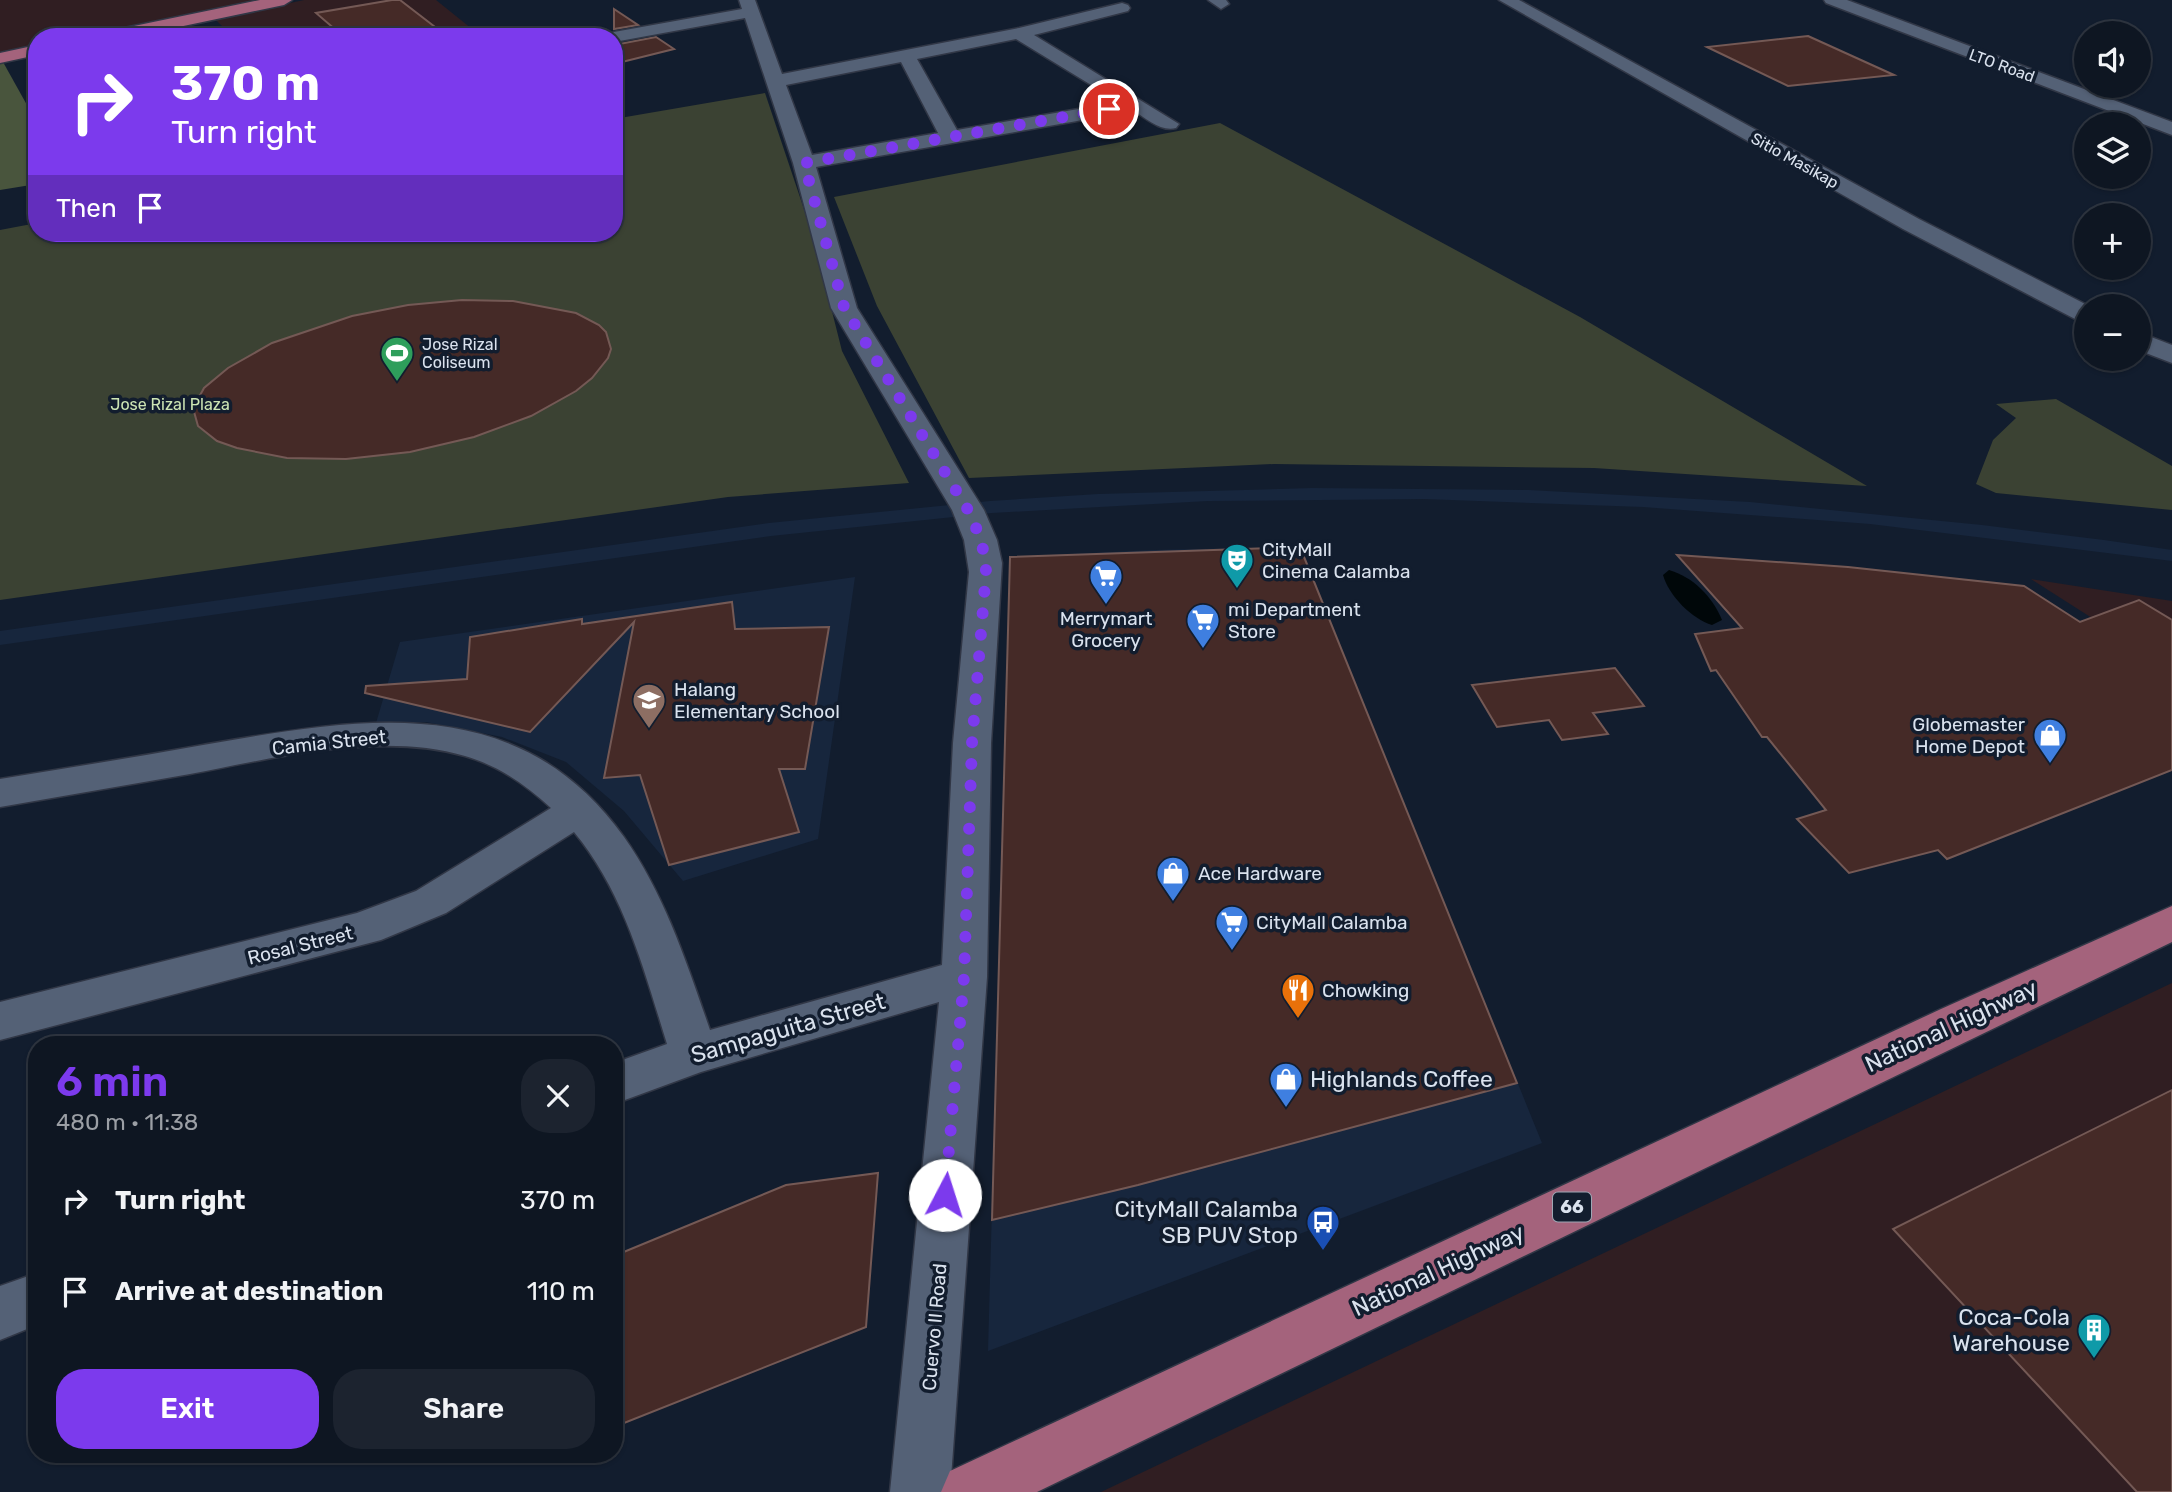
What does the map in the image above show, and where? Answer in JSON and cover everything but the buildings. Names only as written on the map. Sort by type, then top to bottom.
[{"type":"main road","points":[[149,28],[284,0]]},
{"type":"main road","points":[[0,58],[28,52]]},
{"type":"main road","name":"National Highway","points":[[971,1492],[1958,1022],[2172,923]]},
{"type":"street","name":"Sitio Masikap","points":[[1507,0],[1911,224],[2074,309]]},
{"type":"street","name":"LTO Road","points":[[1832,0],[2172,129]]},
{"type":"street","points":[[623,35],[748,6]]},
{"type":"street","name":"Cuervo II Road","points":[[748,6],[777,81],[804,163],[844,307],[968,510],[981,537],[985,554],[986,572],[972,743],[964,977],[920,1492]]},
{"type":"street","points":[[777,81],[907,57],[1122,8]]},
{"type":"street","points":[[1019,33],[1169,124]]},
{"type":"street","points":[[907,57],[951,138]]},
{"type":"street","points":[[804,163],[1135,104]]},
{"type":"street","points":[[2151,346],[2172,355]]},
{"type":"street","name":"Camia Street","points":[[0,793],[309,740],[365,735],[420,736],[471,744],[509,758],[547,784],[577,811],[610,849],[638,901],[694,1054]]},
{"type":"street","name":"Rosal Street","points":[[0,1021],[365,928],[431,902],[577,811]]},
{"type":"street","name":"Sampaguita Street","points":[[623,1081],[694,1054],[964,977]]},
{"type":"street","points":[[0,1313],[28,1302]]},
{"type":"shaded area","points":[[0,0],[268,0],[131,28],[28,28],[28,49],[0,54]]},
{"type":"shaded area","points":[[304,0],[436,0],[471,28],[224,28],[215,19]]},
{"type":"shaded area","points":[[1313,488],[1529,490],[1750,502],[2104,540],[2172,550],[2172,561],[1870,524],[1643,507],[1424,499],[1208,501],[992,513],[771,536],[0,645],[0,631],[769,523],[990,501],[1098,494]]},
{"type":"shaded area","name":"CityMall Calamba","points":[[1300,547],[1542,1143],[988,1351],[1010,557]]},
{"type":"shaded area","points":[[1669,570],[1686,577],[1701,589],[1722,620],[1712,625],[1697,618],[1682,606],[1670,591],[1663,575]]},
{"type":"shaded area","name":"Halang Elementary School","points":[[855,577],[818,839],[683,881],[624,811],[566,762],[502,737],[426,722],[376,723],[400,642]]},
{"type":"shaded area","points":[[2031,579],[2172,601],[2172,669]]},
{"type":"shaded area","points":[[2172,983],[2172,1492],[1101,1492]]},
{"type":"green space","points":[[3,62],[28,107],[28,185],[0,190],[0,63]]},
{"type":"green space","name":"Jose Rizal Plaza","points":[[765,93],[813,236],[842,351],[909,483],[728,497],[0,600],[0,230],[28,225],[28,242],[623,242],[623,117]]},
{"type":"green space","points":[[1220,123],[1580,317],[1867,486],[1594,468],[1274,464],[969,478],[877,306],[834,197]]},
{"type":"green space","points":[[2056,399],[2172,466],[2172,510],[1996,493],[1976,484],[1993,440],[2016,418],[1996,404]]},
{"type":"place","name":"Jose Rizal Coliseum","points":[[397,383]]},
{"type":"place","name":"CityMall Cinema Calamba","points":[[1237,590]]},
{"type":"place","name":"Merrymart Grocery","points":[[1106,606]]},
{"type":"place","name":"mi Department Store","points":[[1203,650]]},
{"type":"place","name":"Halang Elementary School","points":[[649,730]]},
{"type":"place","name":"Globemaster Home Depot","points":[[2050,765]]},
{"type":"place","name":"Ace Hardware","points":[[1173,903]]},
{"type":"place","name":"CityMall Calamba","points":[[1232,952]]},
{"type":"place","name":"Chowking","points":[[1298,1020]]},
{"type":"place","name":"Highlands Coffee","points":[[1286,1109]]},
{"type":"place","name":"CityMall Calamba SB PUV Stop","points":[[1323,1252]]},
{"type":"place","name":"Coca-Cola Warehouse","points":[[2094,1360]]},
{"type":"route","points":[[945,1195],[964,977],[972,743],[986,572],[985,554],[981,537],[968,510],[844,307],[804,163],[1109,109]]}]
